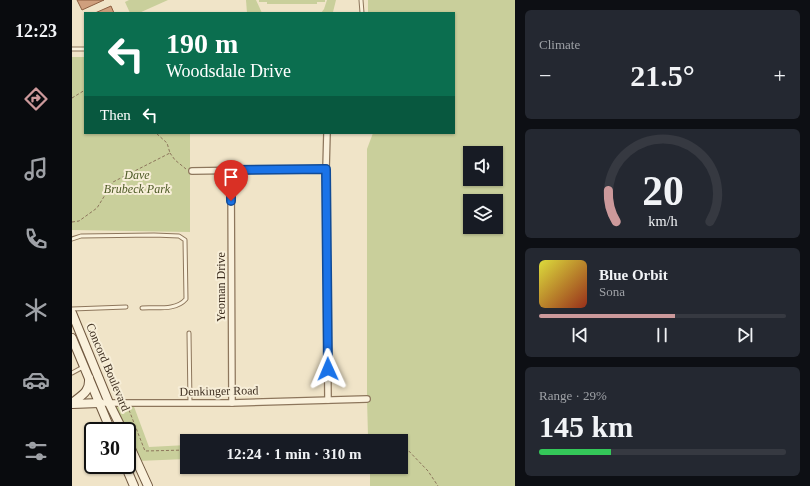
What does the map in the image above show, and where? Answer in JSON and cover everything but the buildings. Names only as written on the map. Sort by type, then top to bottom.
[{"type":"street","points":[[327,134],[328,400]]},
{"type":"street","points":[[192,171],[326,169]]},
{"type":"street","name":"Yeoman Drive","points":[[231,170],[232,403]]},
{"type":"street","name":"Concord Boulevard","points":[[72,313],[119,422]]},
{"type":"street","name":"Concord Boulevard","points":[[72,338],[107,422]]},
{"type":"street","points":[[72,404],[85,393],[89,386],[88,375]]},
{"type":"street","name":"Denkinger Road","points":[[72,404],[232,403],[366,399]]},
{"type":"street","points":[[136,460],[148,486]]},
{"type":"street","points":[[129,474],[134,486]]},
{"type":"lane","points":[[362,0],[362,12]]},
{"type":"lane","points":[[72,49],[84,49]]},
{"type":"lane","points":[[72,239],[81,236],[154,235],[179,236],[185,240],[186,299],[182,304],[173,307],[142,308]]},
{"type":"lane","points":[[72,309],[126,307]]},
{"type":"lane","points":[[189,333],[190,403]]},
{"type":"lane","points":[[72,373],[84,366]]},
{"type":"path","points":[[72,98],[84,91]]},
{"type":"path","points":[[157,134],[167,143],[170,153],[183,168],[192,171]]},
{"type":"path","points":[[72,222],[79,221],[97,208],[113,182],[170,153]]},
{"type":"path","points":[[127,404],[145,451],[180,450]]},
{"type":"path","points":[[408,450],[428,471],[438,486]]},
{"type":"green space","points":[[129,0],[168,0],[141,12],[130,12],[125,2]]},
{"type":"green space","points":[[246,0],[256,0],[262,12],[247,12]]},
{"type":"green space","points":[[259,0],[325,0],[325,2],[317,2],[317,4],[267,4],[267,2],[259,2]]},
{"type":"green space","points":[[327,0],[336,0],[333,12],[322,12]]},
{"type":"green space","points":[[368,0],[515,0],[515,486],[370,486],[370,474],[408,474],[408,434],[368,434],[367,149],[373,134],[455,134],[455,12],[368,12]]},
{"type":"green space","name":"Dave Brubeck Park","points":[[72,57],[84,57],[84,134],[190,134],[190,232],[72,230]]},
{"type":"green space","points":[[109,403],[133,404],[149,447],[180,445],[180,459],[137,461],[136,422],[118,422]]},
{"type":"route","points":[[231,201],[231,170],[326,169],[328,369]]}]
